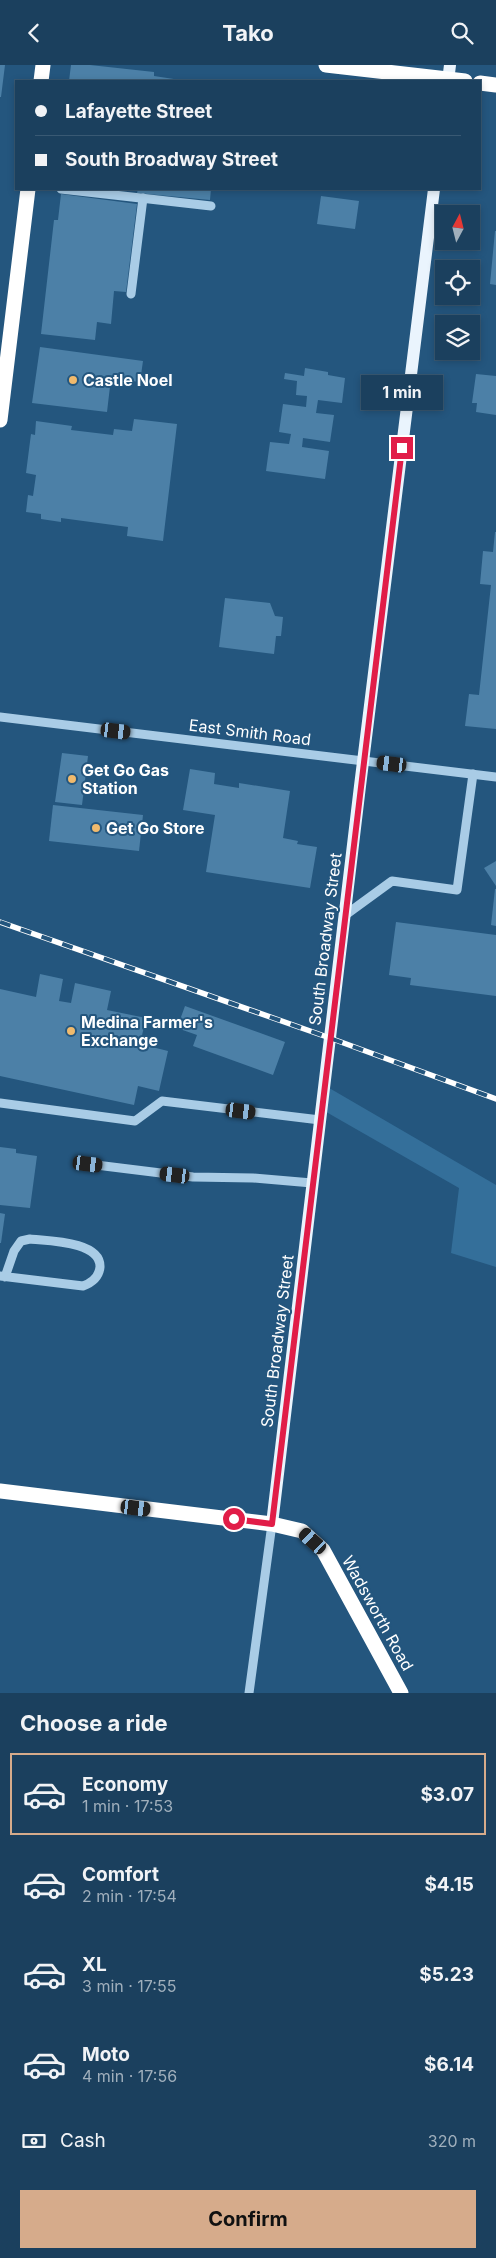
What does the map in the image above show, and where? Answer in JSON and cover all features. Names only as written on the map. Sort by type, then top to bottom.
[{"type":"highway","points":[[41,80],[43,65]]},
{"type":"highway","points":[[326,65],[448,75],[462,80]]},
{"type":"highway","points":[[481,83],[496,85]]},
{"type":"highway","points":[[0,419],[3,366],[28,190]]},
{"type":"highway","name":"Wadsworth Road","points":[[0,1491],[272,1524],[302,1531],[323,1550],[401,1693]]},
{"type":"main road","name":"South Broadway Street","points":[[272,1524],[344,916],[434,190]]},
{"type":"street","points":[[70,190],[211,206]]},
{"type":"street","points":[[131,294],[142,198]]},
{"type":"street","name":"East Smith Road","points":[[0,717],[496,777]]},
{"type":"street","points":[[344,916],[392,881],[457,890],[473,774]]},
{"type":"street","points":[[0,1103],[135,1121],[162,1101],[320,1120]]},
{"type":"street","points":[[88,1164],[193,1177],[253,1178],[312,1183]]},
{"type":"street","points":[[30,1239],[88,1248],[96,1255],[100,1266],[98,1276],[91,1283],[83,1287],[2,1276],[21,1241],[30,1239]]},
{"type":"street","name":"South Broadway Street","points":[[249,1693],[272,1524]]},
{"type":"shaded area","points":[[324,1085],[496,1185],[496,1267],[451,1253],[459,1188],[321,1109]]},
{"type":"building","points":[[0,65],[5,65],[1,97],[0,97]]},
{"type":"building","points":[[71,65],[90,65],[154,72],[154,76],[180,80],[69,80]]},
{"type":"building","points":[[138,190],[211,190],[210,200],[137,193]]},
{"type":"building","points":[[61,194],[137,204],[126,292],[114,291],[111,324],[97,322],[95,340],[41,334],[54,220],[58,220]]},
{"type":"building","points":[[321,196],[359,201],[355,229],[317,224]]},
{"type":"building","points":[[496,231],[496,285],[490,284]]},
{"type":"building","name":"Castle Noel","points":[[40,347],[143,361],[140,382],[111,378],[107,412],[32,403]]},
{"type":"building","points":[[305,368],[328,372],[328,375],[345,378],[342,403],[318,400],[316,413],[334,415],[330,442],[303,438],[302,447],[329,451],[325,479],[266,471],[270,442],[289,444],[291,434],[279,432],[283,404],[306,407],[307,396],[296,395],[297,381],[284,379],[285,373],[304,376]]},
{"type":"building","points":[[476,374],[496,376],[496,415],[476,412],[477,403],[472,403]]},
{"type":"building","points":[[134,419],[177,424],[163,541],[127,536],[128,527],[61,518],[61,522],[41,519],[41,514],[26,512],[28,495],[33,496],[36,475],[26,473],[31,434],[35,435],[36,421],[72,426],[71,430],[113,435],[114,429],[132,431]]},
{"type":"building","points":[[495,532],[496,729],[465,726],[469,694],[479,695],[491,585],[480,584],[483,551],[493,552]]},
{"type":"building","points":[[225,598],[270,603],[275,616],[283,617],[281,636],[276,636],[274,654],[219,647]]},
{"type":"building","name":"Get Go Gas Station","points":[[62,753],[88,756],[82,805],[55,802]]},
{"type":"building","points":[[190,769],[215,773],[214,784],[239,788],[239,783],[290,791],[283,838],[298,841],[297,844],[317,847],[310,888],[206,872],[215,815],[183,810]]},
{"type":"building","name":"Get Go Store","points":[[53,805],[143,815],[139,851],[49,841]]},
{"type":"building","points":[[496,861],[496,886],[484,868]]},
{"type":"building","points":[[496,889],[496,926],[491,925]]},
{"type":"building","points":[[396,922],[496,935],[496,996],[410,985],[411,978],[389,975]]},
{"type":"building","name":"Medina Farmer's Exchange","points":[[40,974],[63,979],[59,1001],[71,1003],[75,983],[111,991],[107,1010],[146,1018],[140,1044],[168,1051],[159,1091],[138,1086],[134,1105],[0,1076],[0,989],[36,997]]},
{"type":"building","points":[[185,1006],[285,1042],[273,1075],[193,1046],[197,1035],[177,1028]]},
{"type":"building","points":[[0,1147],[16,1149],[16,1153],[37,1156],[30,1208],[0,1205]]},
{"type":"building","points":[[0,1213],[5,1214],[1,1243],[0,1243]]},
{"type":"railway","points":[[0,922],[330,1038],[496,1099]]},
{"type":"place","name":"Castle Noel","points":[[73,380]]},
{"type":"place","name":"Get Go Gas Station","points":[[72,779]]},
{"type":"place","name":"Get Go Store","points":[[96,828]]},
{"type":"place","name":"Medina Farmer's Exchange","points":[[71,1031]]},
{"type":"route","points":[[234,1519],[272,1524],[402,448]]}]
